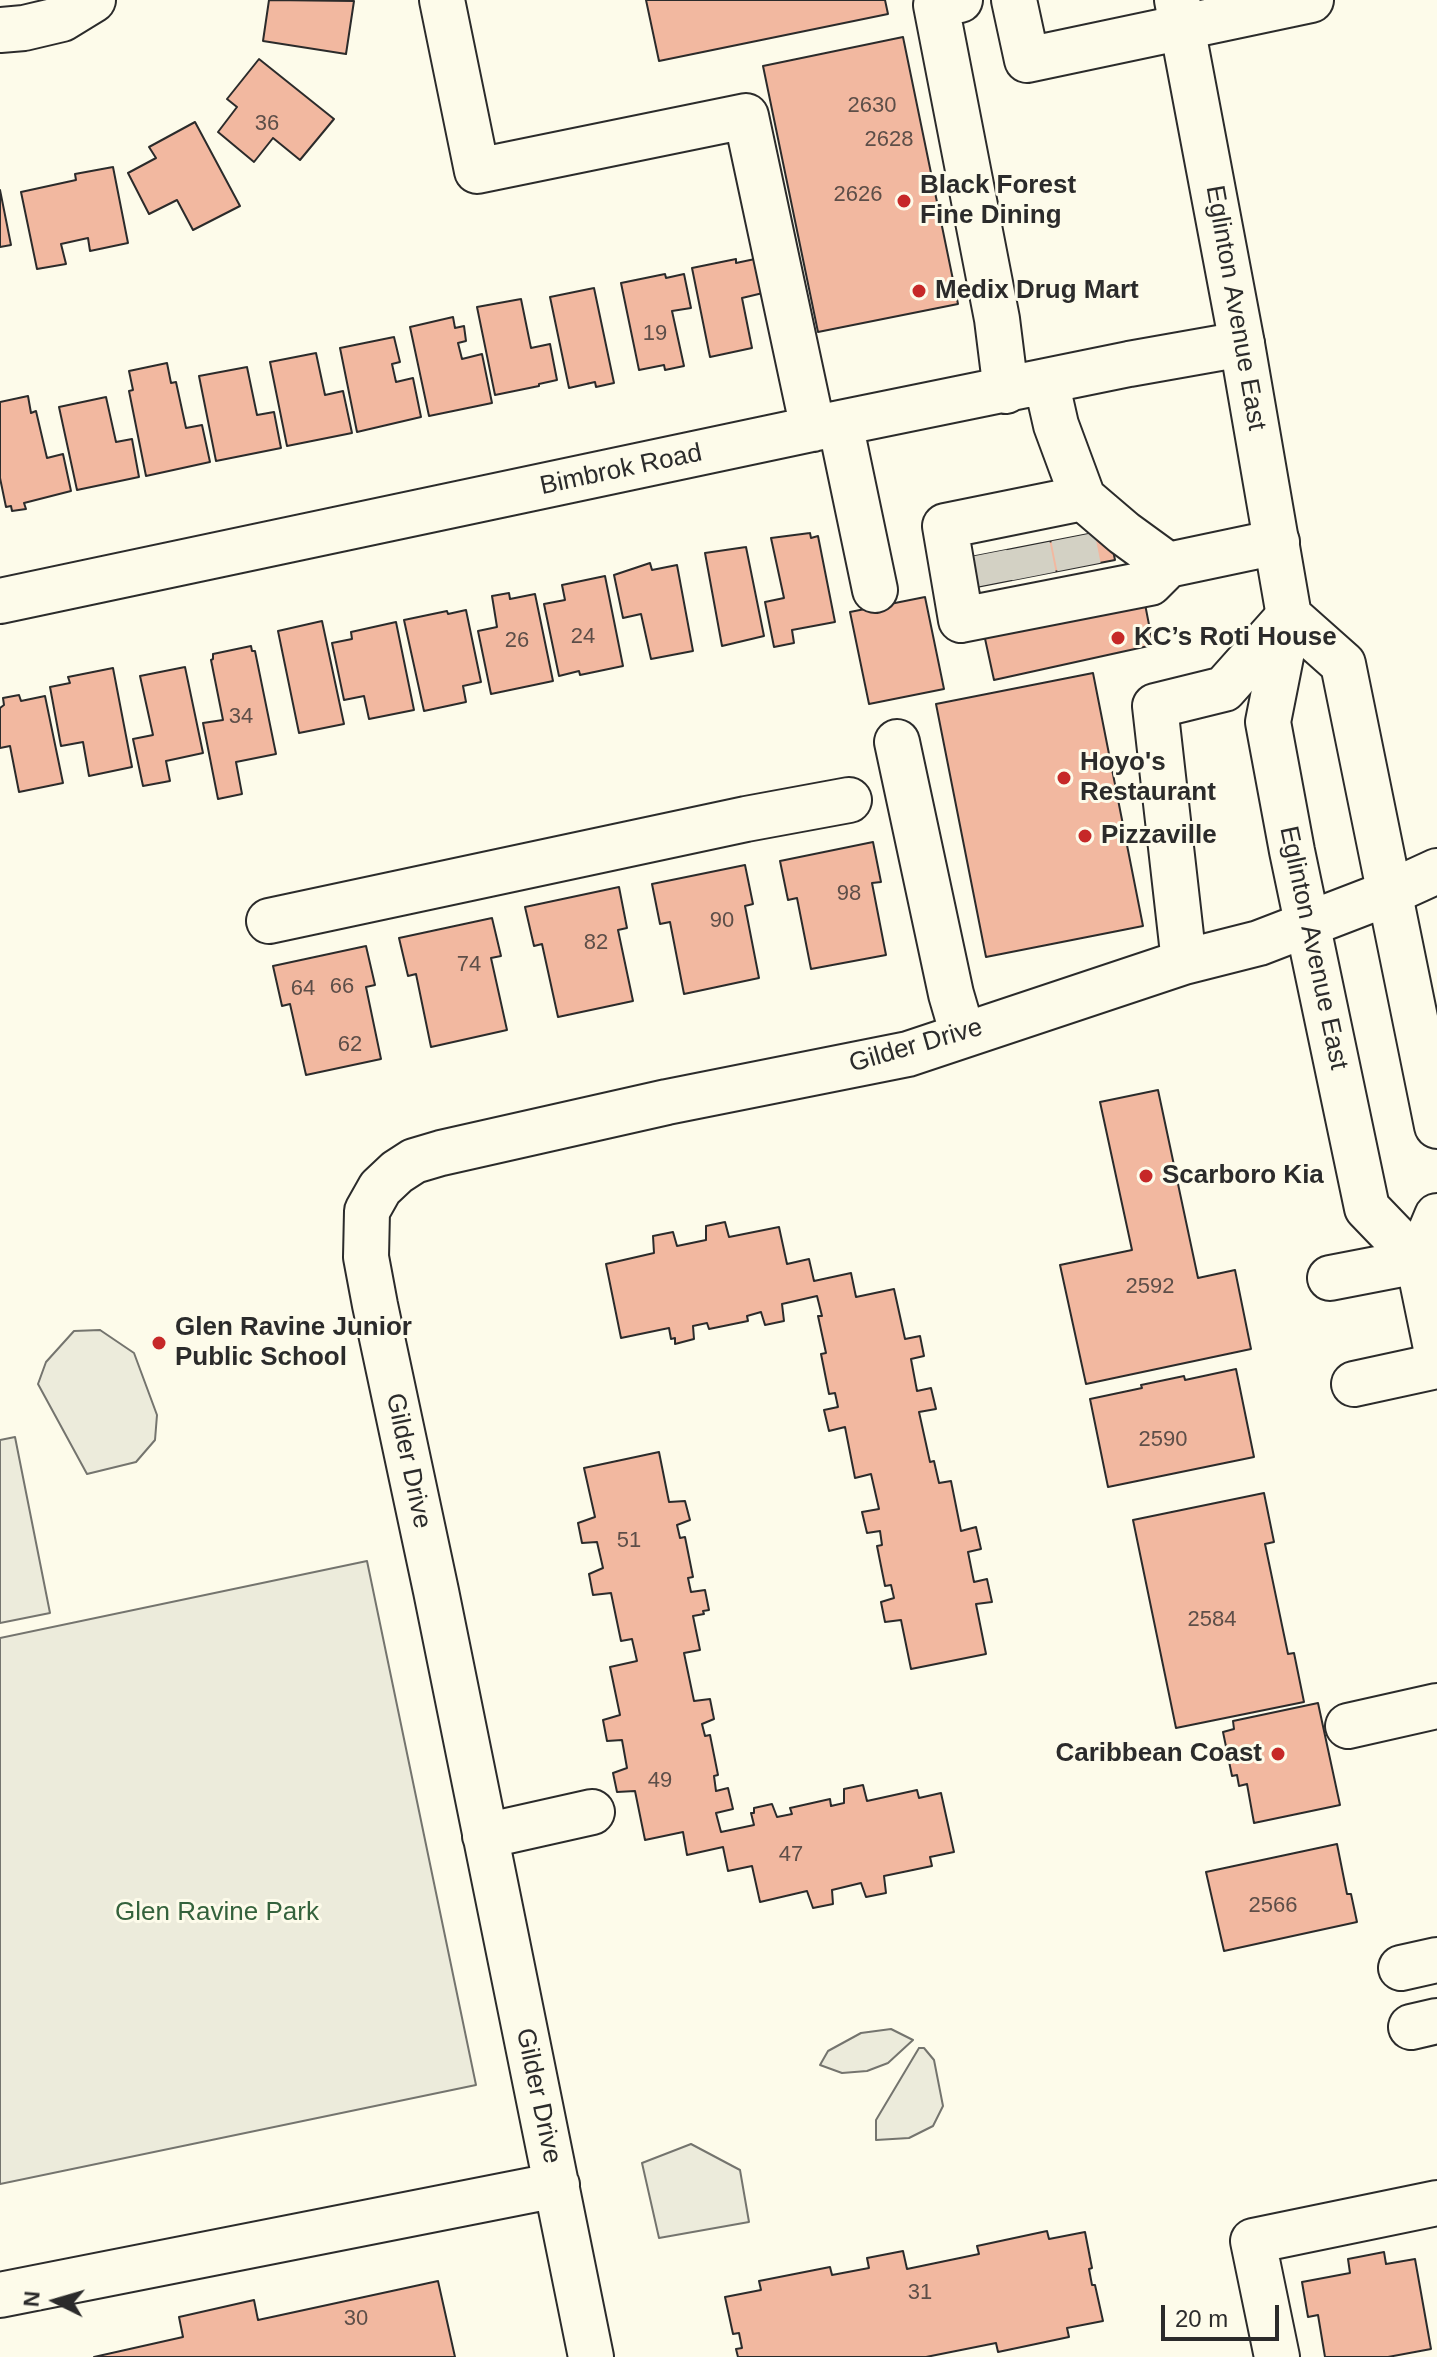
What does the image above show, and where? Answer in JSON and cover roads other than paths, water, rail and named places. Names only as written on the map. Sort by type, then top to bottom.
[{"type":"street","points":[[0,30],[62,19],[93,0]]},
{"type":"street","points":[[442,0],[477,171],[746,116],[826,426],[875,590]]},
{"type":"street","points":[[960,0],[936,5],[997,319],[1026,386],[1056,425],[1077,540],[1150,583],[1168,565],[1277,542]]},
{"type":"street","points":[[1014,0],[1027,60],[1180,13],[1311,0]]},
{"type":"street","name":"Eglinton Avenue East","points":[[1180,13],[1289,616],[1268,722],[1306,923],[1367,1208],[1418,1261]]},
{"type":"street","name":"Bimbrok Road","points":[[0,601],[826,426],[1242,344]]},
{"type":"street","points":[[1077,540],[1010,564],[1077,540],[1124,533],[1168,565]]},
{"type":"street","points":[[1184,962],[1155,706],[1224,689],[1289,616],[1343,664],[1437,1126]]},
{"type":"street","points":[[897,742],[951,994],[963,1035]]},
{"type":"street","points":[[269,921],[746,819],[849,800]]},
{"type":"street","name":"Gilder Drive","points":[[591,2357],[366,1257],[367,1211],[380,1188],[414,1161],[441,1153],[667,1102],[908,1054],[1184,962],[1259,943],[1437,871]]},
{"type":"street","points":[[1437,1216],[1418,1261],[1437,1353]]},
{"type":"street","points":[[1330,1278],[1418,1261]]},
{"type":"street","points":[[1354,1384],[1437,1366]]},
{"type":"street","points":[[1348,1726],[1437,1706]]},
{"type":"street","points":[[485,1836],[592,1812]]},
{"type":"street","points":[[0,2295],[557,2185]]},
{"type":"street","points":[[1277,2357],[1253,2241],[1437,2203]]},
{"type":"tunnel","points":[[1073,537],[1079,567]]},
{"type":"tunnel","points":[[1028,546],[1034,576]]},
{"type":"tunnel","points":[[985,554],[991,584]]},
{"type":"place","name":"Black Forest Fine Dining","points":[[904,201]]},
{"type":"place","name":"Medix Drug Mart","points":[[919,291]]},
{"type":"place","name":"KC’s Roti House","points":[[1118,638]]},
{"type":"place","name":"Hoyo's Restaurant","points":[[1064,778]]},
{"type":"place","name":"Pizzaville","points":[[1085,836]]},
{"type":"place","name":"Scarboro Kia","points":[[1146,1176]]},
{"type":"place","name":"Glen Ravine Junior Public School","points":[[159,1343]]},
{"type":"place","name":"Caribbean Coast","points":[[1278,1754]]},
{"type":"park label","name":"Glen Ravine Park","points":[[217,1913]]}]
